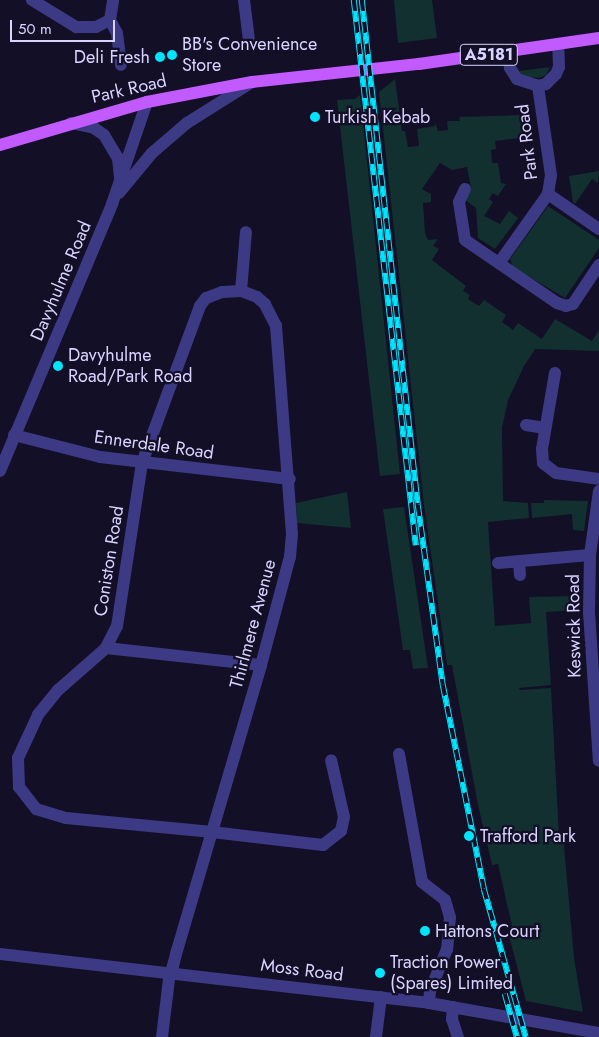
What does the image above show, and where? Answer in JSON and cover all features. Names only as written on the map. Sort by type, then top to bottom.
[{"type":"main road","name":"A5181","points":[[558,44],[599,38]]},
{"type":"main road","name":"Park Road","points":[[0,145],[67,123],[146,102],[252,82],[508,52],[558,44]]},
{"type":"street","points":[[32,0],[76,27],[96,27],[110,20]]},
{"type":"street","points":[[113,0],[110,20],[117,33],[121,65]]},
{"type":"street","points":[[244,0],[248,40]]},
{"type":"street","name":"Park Road","points":[[508,52],[510,68],[517,79],[538,86],[546,84],[556,74],[559,66],[558,44]]},
{"type":"street","points":[[112,204],[137,170],[187,123],[252,82]]},
{"type":"street","name":"Park Road","points":[[499,263],[548,194],[551,175],[538,86]]},
{"type":"street","name":"Davyhulme Road","points":[[0,470],[112,204],[146,102]]},
{"type":"street","points":[[67,123],[88,126],[104,135],[118,158],[120,180]]},
{"type":"street","points":[[465,189],[459,202],[463,237],[499,263],[566,306],[576,300],[599,265]]},
{"type":"street","name":"Park Road","points":[[548,194],[599,229]]},
{"type":"street","points":[[241,291],[246,232]]},
{"type":"street","name":"Coniston Road","points":[[241,291],[222,292],[206,298],[200,306],[142,463],[117,626],[106,648],[58,690],[38,715],[18,758],[19,787],[36,808],[48,814],[323,845],[331,841],[341,831],[344,817],[331,760]]},
{"type":"street","name":"Thirlmere Avenue","points":[[162,1037],[171,973],[261,665],[290,557],[292,512],[290,479],[276,326],[266,304],[241,291]]},
{"type":"street","points":[[555,373],[542,456],[546,468],[556,473],[599,479]]},
{"type":"street","points":[[526,425],[545,428]]},
{"type":"street","name":"Ennerdale Road","points":[[14,435],[100,457],[290,479]]},
{"type":"street","name":"Keswick Road","points":[[599,491],[590,555],[589,642],[599,761]]},
{"type":"street","points":[[498,563],[590,555]]},
{"type":"street","points":[[519,561],[520,575]]},
{"type":"street","points":[[106,648],[261,665]]},
{"type":"street","points":[[399,754],[412,791],[422,882],[445,900],[450,917],[448,949],[430,991],[429,1003]]},
{"type":"street","name":"Moss Road","points":[[0,954],[429,1003],[599,1033]]},
{"type":"street","points":[[376,1037],[380,997]]},
{"type":"street","points":[[453,1007],[452,1019],[458,1037]]},
{"type":"green space","points":[[394,0],[432,0],[437,38],[398,43]]},
{"type":"green space","points":[[550,67],[546,75],[539,78],[521,76],[519,71]]},
{"type":"green space","points":[[395,79],[402,131],[405,131],[408,147],[419,146],[417,129],[435,126],[435,122],[438,131],[448,130],[447,121],[460,121],[459,117],[524,115],[528,137],[495,141],[496,149],[491,150],[492,163],[498,163],[501,183],[506,184],[498,196],[493,193],[489,199],[493,202],[484,216],[500,224],[509,211],[518,218],[495,249],[478,238],[476,208],[464,199],[471,188],[467,167],[452,170],[440,163],[422,189],[431,194],[431,202],[423,203],[425,233],[428,240],[438,239],[433,246],[439,249],[432,260],[466,286],[463,291],[470,295],[468,299],[479,306],[484,300],[506,315],[502,322],[513,330],[518,323],[542,339],[555,319],[592,341],[599,330],[599,351],[535,349],[524,366],[508,400],[502,428],[503,501],[528,503],[529,518],[488,522],[495,626],[531,623],[529,597],[579,596],[579,610],[546,612],[551,685],[519,688],[520,690],[551,688],[559,835],[563,835],[574,958],[583,1012],[526,1001],[507,928],[512,926],[498,864],[492,865],[478,805],[452,665],[447,665],[424,505],[379,92]]},
{"type":"green space","points":[[360,95],[400,474],[380,476],[337,100],[355,99]]},
{"type":"green space","points":[[599,171],[598,183],[592,179],[575,204],[573,202],[569,176]]},
{"type":"green space","points":[[548,206],[599,240],[599,248],[565,298],[513,267],[510,259]]},
{"type":"green space","points":[[347,492],[351,528],[297,523],[296,503]]},
{"type":"green space","points":[[544,500],[588,501],[584,531],[573,530],[572,514],[532,518],[531,503],[544,503]]},
{"type":"green space","points":[[404,507],[428,668],[413,669],[410,650],[403,650],[383,509]]},
{"type":"railway","points":[[354,0],[416,545]]},
{"type":"railway","points":[[362,0],[418,505],[443,685],[484,889],[526,1037]]},
{"type":"railway","points":[[505,994],[517,1037]]},
{"type":"place","name":"BB's Convenience Store","points":[[172,55]]},
{"type":"place","name":"Deli Fresh","points":[[160,57]]},
{"type":"place","name":"Turkish Kebab","points":[[315,117]]},
{"type":"place","name":"Davyhulme Road/Park Road","points":[[58,366]]},
{"type":"place","name":"Trafford Park","points":[[469,836]]},
{"type":"place","name":"Hattons Court","points":[[425,931]]},
{"type":"place","name":"Traction Power (Spares) Limited","points":[[380,973]]}]
